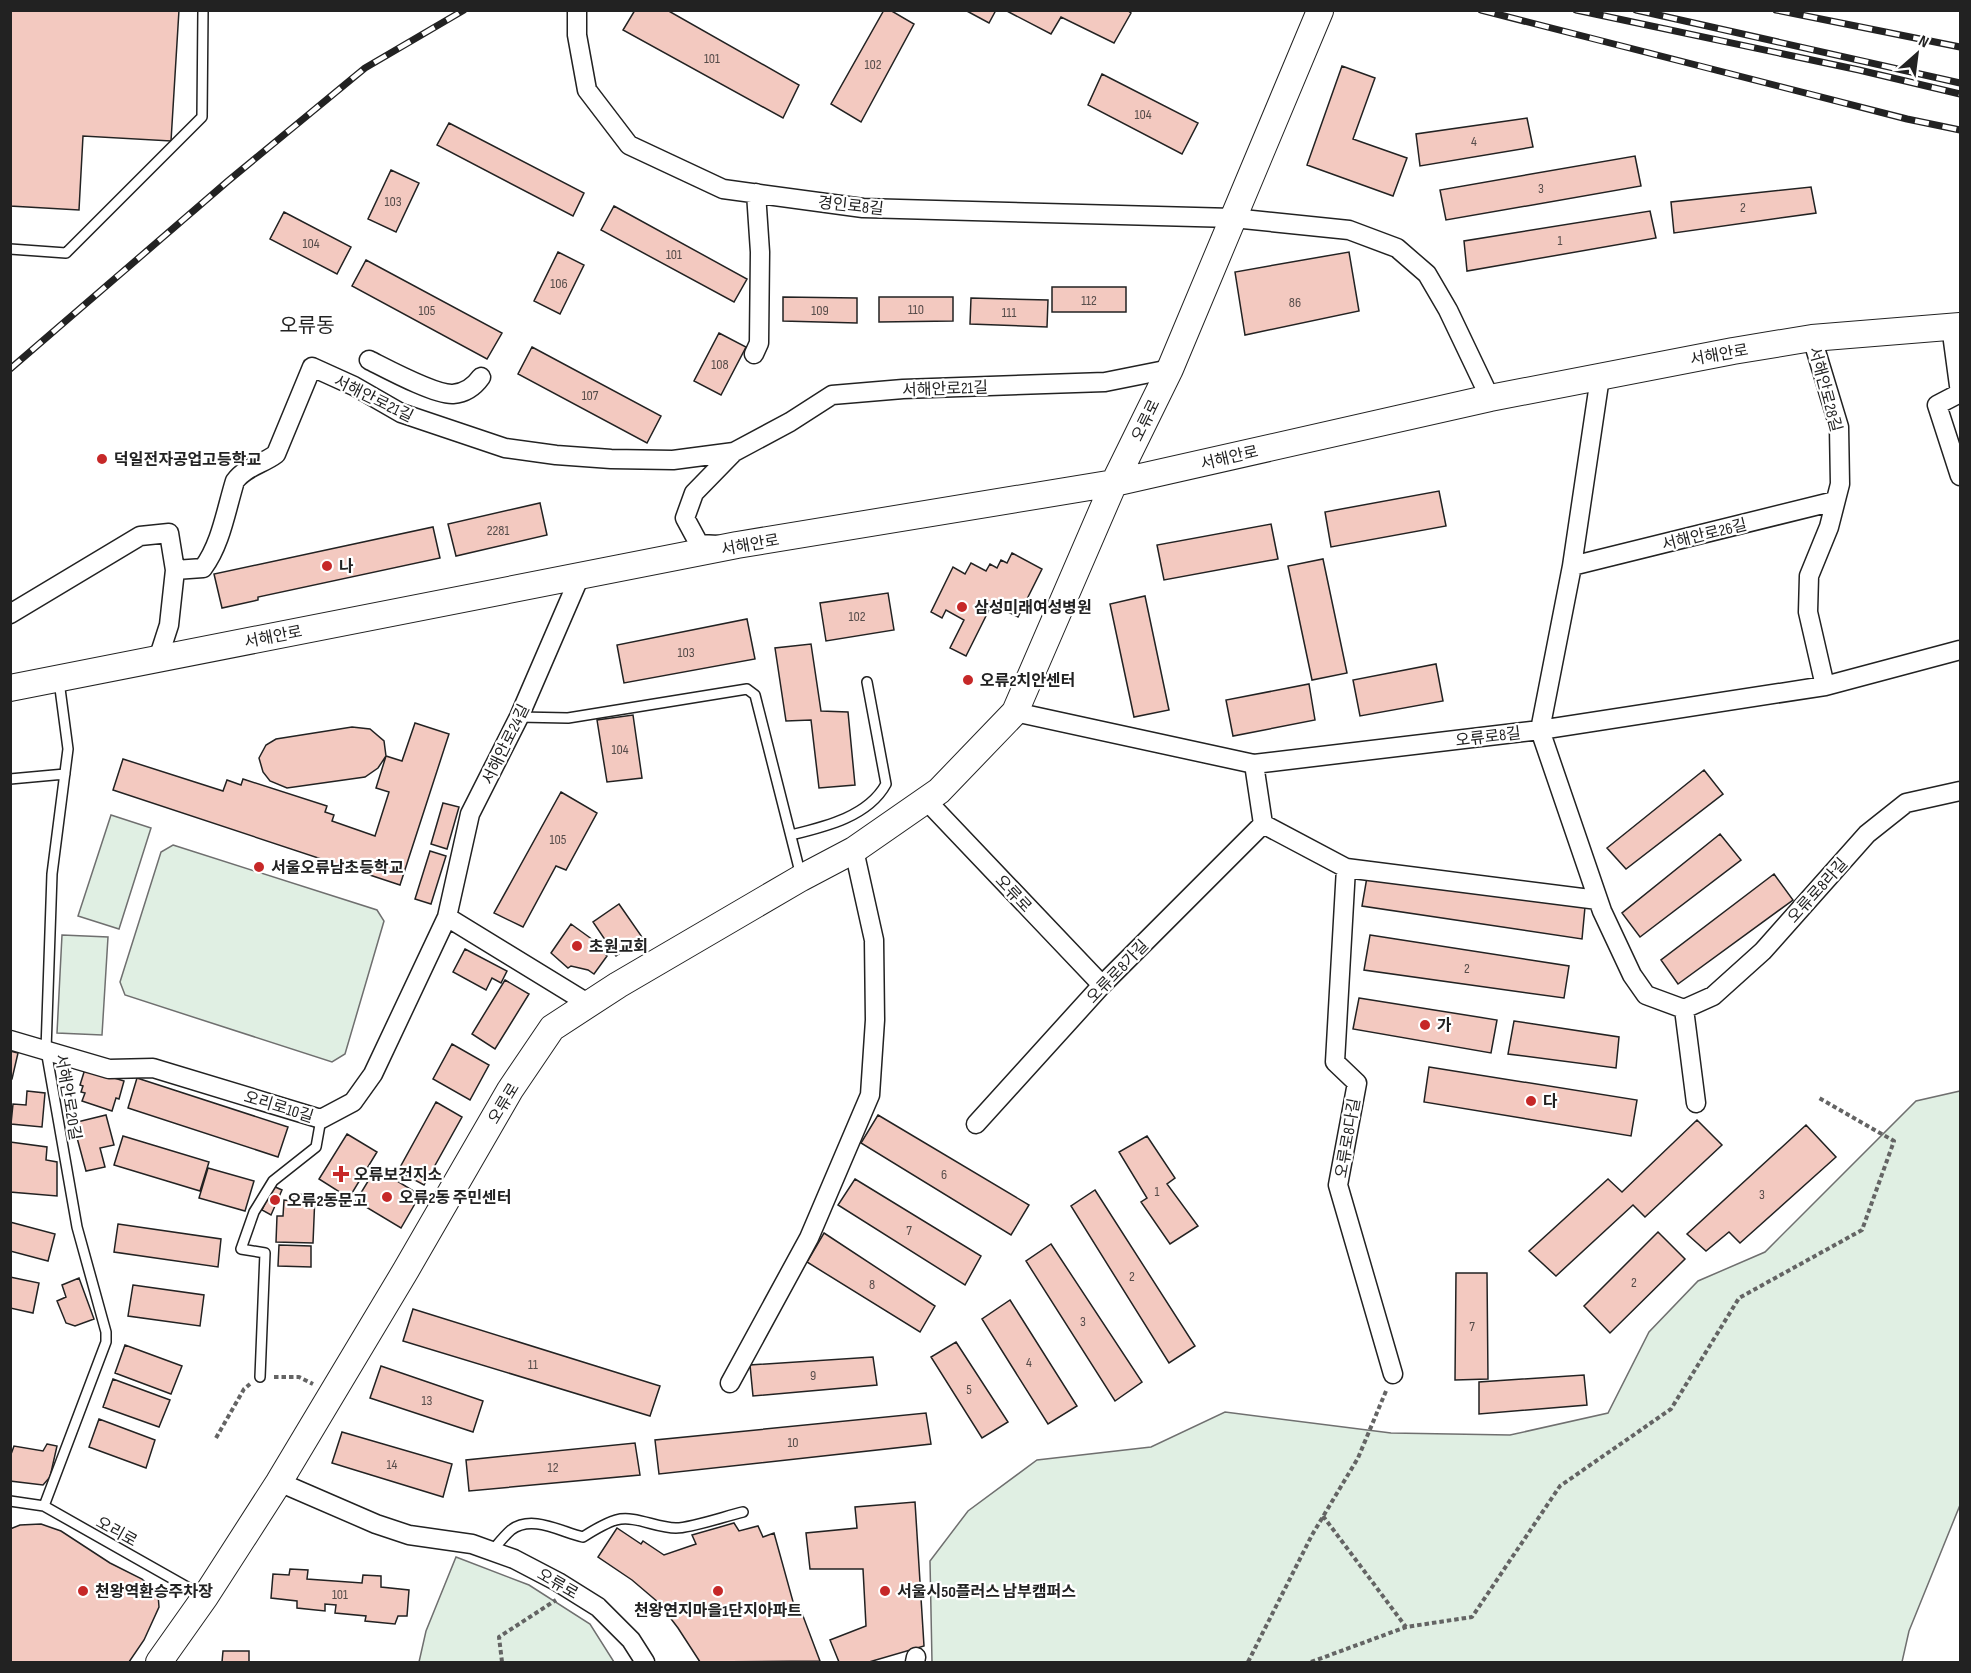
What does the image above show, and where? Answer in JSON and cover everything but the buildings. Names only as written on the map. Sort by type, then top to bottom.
[{"type":"main road","name":"오류로","points":[[159,1662],[205,1597],[279,1482],[510,1090],[552,1028],[618,985],[801,878],[854,850],[939,791],[1015,712],[1114,483],[1170,369],[1320,10]]},
{"type":"main road","name":"서해안로","points":[[10,688],[737,545],[1114,483],[1490,398],[1600,376],[1812,338],[1956,326]]},
{"type":"street","name":"경인로8길","points":[[578,10],[577,35],[587,90],[629,145],[723,189],[863,208],[1233,218]]},
{"type":"street","points":[[754,354],[759,342],[760,263],[756,193]]},
{"type":"street","points":[[1233,218],[1348,230],[1397,248],[1427,274],[1448,310],[1490,398]]},
{"type":"street","name":"서해안로","points":[[1956,326],[1960,393],[1937,405],[1960,476]]},
{"type":"street","name":"서해안로28길","points":[[1812,338],[1839,427],[1840,484],[1829,527],[1809,576],[1808,612],[1825,686]]},
{"type":"street","points":[[369,360],[430,388],[452,394],[473,387],[480,378]]},
{"type":"street","name":"서해안로21길","points":[[175,570],[203,568],[214,549],[236,481],[240,474],[276,454],[312,367],[354,386],[401,413],[505,448],[611,459],[673,460],[734,452]]},
{"type":"street","name":"서해안로21길","points":[[737,545],[699,544],[685,518],[694,493],[734,452],[790,422],[832,395],[903,389],[1105,382],[1170,369]]},
{"type":"street","points":[[1600,376],[1572,566],[1540,730],[1598,900],[1632,975],[1646,995],[1684,1009],[1696,1103]]},
{"type":"street","name":"서해안로26길","points":[[1572,566],[1835,501]]},
{"type":"street","points":[[10,614],[140,536],[169,533],[175,570],[169,625],[158,659]]},
{"type":"street","name":"서해안로24길","points":[[321,1119],[353,1102],[373,1074],[447,917],[470,814],[519,717],[580,576]]},
{"type":"street","name":"오류로8길","points":[[1015,712],[1254,764],[1540,730],[1825,686],[1960,650]]},
{"type":"street","points":[[1254,764],[1263,824],[1346,868],[1598,900]]},
{"type":"street","name":"오류로8라길","points":[[1684,1009],[1713,996],[1763,951],[1867,834],[1883,821],[1906,803],[1960,790]]},
{"type":"street","name":"오류로","points":[[926,800],[1102,985]]},
{"type":"street","name":"오류로8가길","points":[[976,1125],[1102,985],[1263,824]]},
{"type":"street","points":[[730,1383],[809,1238],[870,1095],[875,1020],[874,940],[854,850]]},
{"type":"street","name":"오류로8다길","points":[[1346,868],[1335,1062],[1357,1083],[1338,1185],[1393,1374]]},
{"type":"street","points":[[447,917],[589,1004]]},
{"type":"street","name":"오리로10길","points":[[10,1040],[109,1069],[153,1068],[321,1119]]},
{"type":"street","name":"오류로","points":[[279,1482],[376,1524],[410,1535],[472,1544],[514,1559],[572,1590],[598,1607],[631,1640],[645,1662]]},
{"type":"lane","points":[[10,249],[66,253],[202,117],[203,10]]},
{"type":"lane","name":"서해안로20길","points":[[44,1506],[106,1342],[106,1332],[77,1227],[46,1050],[52,873],[68,749],[59,678]]},
{"type":"lane","points":[[791,835],[830,825],[850,815],[872,801],[886,784],[867,682]]},
{"type":"lane","points":[[519,717],[568,718],[747,688],[755,695],[801,878]]},
{"type":"lane","points":[[10,779],[65,774]]},
{"type":"lane","name":"오리로10길","points":[[260,1377],[265,1253],[241,1249],[254,1212],[273,1181],[316,1147],[321,1119]]},
{"type":"lane","name":"오리로","points":[[10,1501],[44,1506],[205,1597]]},
{"type":"lane","points":[[492,1551],[509,1532],[518,1526],[533,1523],[584,1537],[618,1519],[637,1520],[677,1528],[743,1512]]},
{"type":"path","points":[[1311,1662],[1406,1627],[1472,1617],[1560,1486],[1671,1409],[1739,1298],[1862,1230],[1894,1141],[1819,1098]]},
{"type":"path","points":[[1248,1662],[1323,1516],[1358,1458],[1393,1374]]},
{"type":"path","points":[[216,1438],[244,1389],[260,1377],[299,1377]]},
{"type":"path","points":[[1323,1516],[1406,1627]]},
{"type":"path","points":[[502,1662],[499,1637],[572,1590]]},
{"type":"green space","points":[[111,815],[151,828],[119,929],[78,916]]},
{"type":"green space","points":[[173,845],[377,910],[384,921],[345,1054],[332,1062],[125,995],[120,982],[161,852]]},
{"type":"green space","points":[[62,935],[108,937],[102,1035],[57,1033]]},
{"type":"green space","points":[[1960,1091],[1960,1505],[1909,1631],[1902,1662],[932,1662],[930,1561],[968,1511],[1037,1460],[1151,1447],[1225,1412],[1391,1433],[1510,1435],[1608,1413],[1649,1332],[1698,1281],[1765,1252],[1916,1101]]},
{"type":"green space","points":[[456,1557],[529,1585],[590,1624],[614,1662],[419,1662],[426,1631]]},
{"type":"railway","points":[[10,369],[228,181],[365,68],[464,10]]},
{"type":"railway","points":[[1481,10],[1907,119],[1960,130]]},
{"type":"railway","points":[[1576,10],[1859,70],[1960,94]]},
{"type":"railway","points":[[1636,10],[1960,83]]},
{"type":"railway","points":[[1776,10],[1960,47]]},
{"type":"place","name":"덕일전자공업고등학교","points":[[102,459]]},
{"type":"place","name":"나","points":[[327,566]]},
{"type":"place","name":"삼성미래여성병원","points":[[962,607]]},
{"type":"place","name":"오류2치안센터","points":[[968,680]]},
{"type":"place","name":"서울오류남초등학교","points":[[259,867]]},
{"type":"place","name":"초원교회","points":[[577,946]]},
{"type":"place","name":"가","points":[[1425,1025]]},
{"type":"place","name":"다","points":[[1531,1101]]},
{"type":"place","name":"오류보건지소","points":[[341,1174]]},
{"type":"place","name":"오류2동 주민센터","points":[[387,1197]]},
{"type":"place","name":"오류2동문고","points":[[275,1200]]},
{"type":"place","name":"천왕역환승주차장","points":[[83,1591]]},
{"type":"place","name":"천왕연지마을1단지아파트","points":[[718,1591]]},
{"type":"place","name":"서울시50플러스 남부캠퍼스","points":[[885,1591]]},
{"type":"district","name":"오류동","points":[[307,325]]}]
